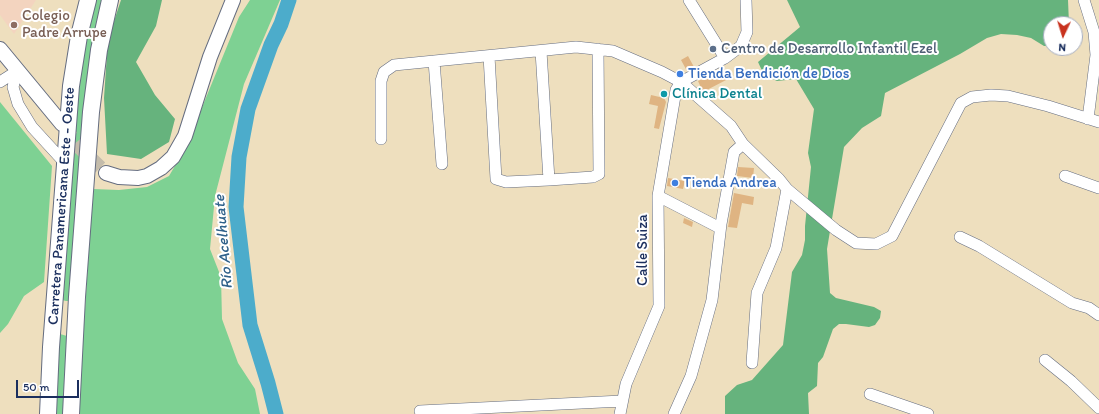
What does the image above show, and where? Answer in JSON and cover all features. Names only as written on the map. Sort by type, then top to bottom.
[{"type":"highway","name":"Carretera Panamericana Este - Oeste","points":[[48,414],[52,337],[65,163],[75,58],[88,0]]},
{"type":"highway","name":"Carretera Panamericana Este - Oeste","points":[[71,414],[76,296],[95,77],[110,0]]},
{"type":"highway","points":[[56,295],[58,300],[66,305],[74,301],[76,296]]},
{"type":"highway","points":[[52,337],[58,328],[64,327],[68,329],[75,339]]},
{"type":"main road","points":[[106,173],[119,177],[138,178],[148,176],[162,168],[173,157],[185,136],[210,57],[234,0]]},
{"type":"main road","points":[[0,49],[62,124]]},
{"type":"street","points":[[689,0],[725,58]]},
{"type":"street","points":[[681,82],[725,58],[741,46],[745,39],[746,0]]},
{"type":"street","points":[[381,139],[381,81],[384,72],[394,65],[576,47],[613,51],[662,72],[681,82],[731,126],[743,144],[779,178],[787,189],[836,230],[856,243],[876,244],[892,236],[961,103],[972,97],[991,95],[1008,96],[1094,121],[1096,55],[1094,32],[1084,0]]},
{"type":"street","points":[[489,56],[496,178],[506,182],[549,180],[593,177],[599,174],[598,49]]},
{"type":"street","points":[[541,51],[549,180]]},
{"type":"street","points":[[434,61],[442,164]]},
{"type":"street","points":[[17,71],[13,87],[18,104],[32,127],[65,163]]},
{"type":"street","points":[[0,82],[17,71]]},
{"type":"street","name":"Calle Suiza","points":[[620,414],[626,384],[658,306],[658,196],[676,90],[681,82]]},
{"type":"street","points":[[674,414],[691,376],[712,300],[720,228],[734,152],[743,144]]},
{"type":"street","points":[[1065,176],[1099,188]]},
{"type":"street","points":[[752,363],[757,294],[776,248],[787,189]]},
{"type":"street","points":[[658,196],[720,228]]},
{"type":"street","points":[[960,237],[979,246],[1072,303],[1087,307],[1099,315]]},
{"type":"street","points":[[1087,307],[1099,304]]},
{"type":"street","points":[[1046,360],[1099,408]]},
{"type":"street","points":[[870,394],[928,414]]},
{"type":"street","points":[[420,411],[622,401]]},
{"type":"shaded area","name":"Colegio Padre Arrupe","points":[[0,0],[36,0],[14,34],[0,15]]},
{"type":"green space","points":[[93,0],[106,0],[69,301],[66,301],[62,300],[76,81]]},
{"type":"green space","points":[[121,0],[162,0],[156,26],[136,62],[155,95],[175,119],[169,142],[141,159],[107,154],[104,98],[108,39]]},
{"type":"green space","points":[[250,0],[280,0],[244,84],[215,196],[210,249],[221,277],[222,319],[238,363],[255,389],[260,414],[78,414],[93,189],[119,190],[147,187],[169,176],[185,149],[239,17]]},
{"type":"green space","points":[[787,0],[1068,0],[1069,16],[1043,16],[1043,45],[1031,38],[1017,35],[1001,34],[987,38],[960,54],[885,93],[881,116],[862,128],[844,147],[827,249],[830,293],[836,298],[874,307],[881,311],[880,318],[875,325],[869,327],[839,324],[833,329],[823,357],[818,363],[817,386],[808,393],[809,414],[725,414],[725,396],[737,385],[752,380],[783,345],[792,272],[802,255],[805,240],[811,167],[808,153],[814,109],[796,79],[777,81],[764,75],[758,62],[800,27]]},
{"type":"green space","points":[[0,102],[52,166],[44,282],[24,296],[8,324],[0,333]]},
{"type":"green space","points":[[60,334],[67,336],[66,414],[53,414]]},
{"type":"building","points":[[688,56],[694,67],[687,71],[681,60]]},
{"type":"building","points":[[723,69],[728,79],[703,92],[698,81]]},
{"type":"building","points":[[651,95],[664,98],[666,102],[659,129],[654,128],[658,106],[649,104]]},
{"type":"building","points":[[738,167],[754,168],[753,178],[737,176]]},
{"type":"building","name":"Tienda Andrea","points":[[668,178],[685,181],[683,189],[667,186]]},
{"type":"building","points":[[734,193],[754,197],[753,205],[742,203],[737,228],[728,227]]},
{"type":"building","points":[[684,218],[693,222],[692,227],[683,223]]},
{"type":"waterway","name":"Río Acelhuate","points":[[276,414],[250,325],[236,207],[239,157],[248,109],[289,0]]},
{"type":"tunnel","points":[[63,126],[80,148],[106,173]]},
{"type":"place","name":"Colegio Padre Arrupe","points":[[14,25]]},
{"type":"place","name":"Centro de Desarrollo Infantil Ezel","points":[[713,49]]},
{"type":"place","name":"Tienda Bendición de Dios","points":[[680,74]]},
{"type":"place","name":"Clínica Dental","points":[[664,94]]},
{"type":"place","name":"Tienda Andrea","points":[[675,183]]}]
